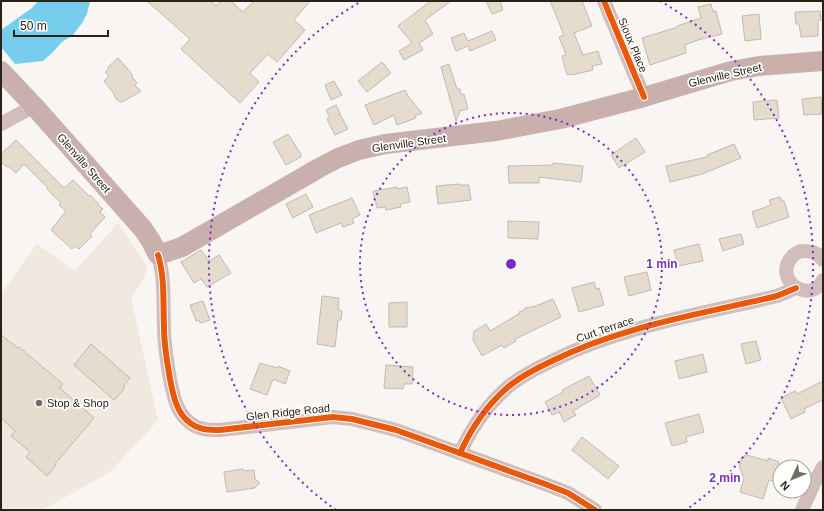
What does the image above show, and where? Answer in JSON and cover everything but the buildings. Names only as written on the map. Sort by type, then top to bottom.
[{"type":"main road","name":"Glenville Street","points":[[1,71],[143,229],[158,255],[182,247],[290,183],[338,158],[359,150],[385,144],[478,133],[554,121],[644,97],[731,71],[759,66],[823,61]]},
{"type":"street","name":"Sioux Place","points":[[604,1],[644,97]]},
{"type":"street","points":[[1,124],[34,106]]},
{"type":"street","points":[[796,288],[787,276],[788,261],[792,256],[803,251],[812,251],[823,260]]},
{"type":"street","name":"Glen Ridge Road","points":[[158,255],[162,276],[166,359],[173,394],[180,413],[194,426],[205,430],[220,430],[333,417],[352,419],[396,430],[568,493],[595,510]]},
{"type":"street","name":"Curt Terrace","points":[[460,453],[465,442],[495,398],[508,386],[526,374],[566,354],[597,341],[634,329],[777,296],[796,288],[811,290],[817,287],[823,280]]},
{"type":"street","points":[[802,510],[816,478],[823,467]]},
{"type":"shaded area","points":[[118,223],[147,266],[144,279],[131,298],[158,420],[111,471],[43,510],[1,510],[1,293],[37,244],[75,271]]},
{"type":"water","points":[[38,1],[90,1],[87,14],[73,35],[62,42],[43,61],[15,64],[1,47],[1,30],[32,8]]},
{"type":"cycle path","points":[[604,1],[644,97]]},
{"type":"cycle path","points":[[158,255],[163,282],[165,347],[171,385],[178,408],[192,425],[204,429],[220,430],[333,417],[352,419],[396,430],[545,484],[568,493],[595,510]]},
{"type":"cycle path","points":[[460,453],[469,435],[494,401],[513,383],[541,366],[579,349],[634,330],[691,315],[777,296],[796,288]]},
{"type":"place","name":"Stop & Shop","points":[[39,403]]}]
